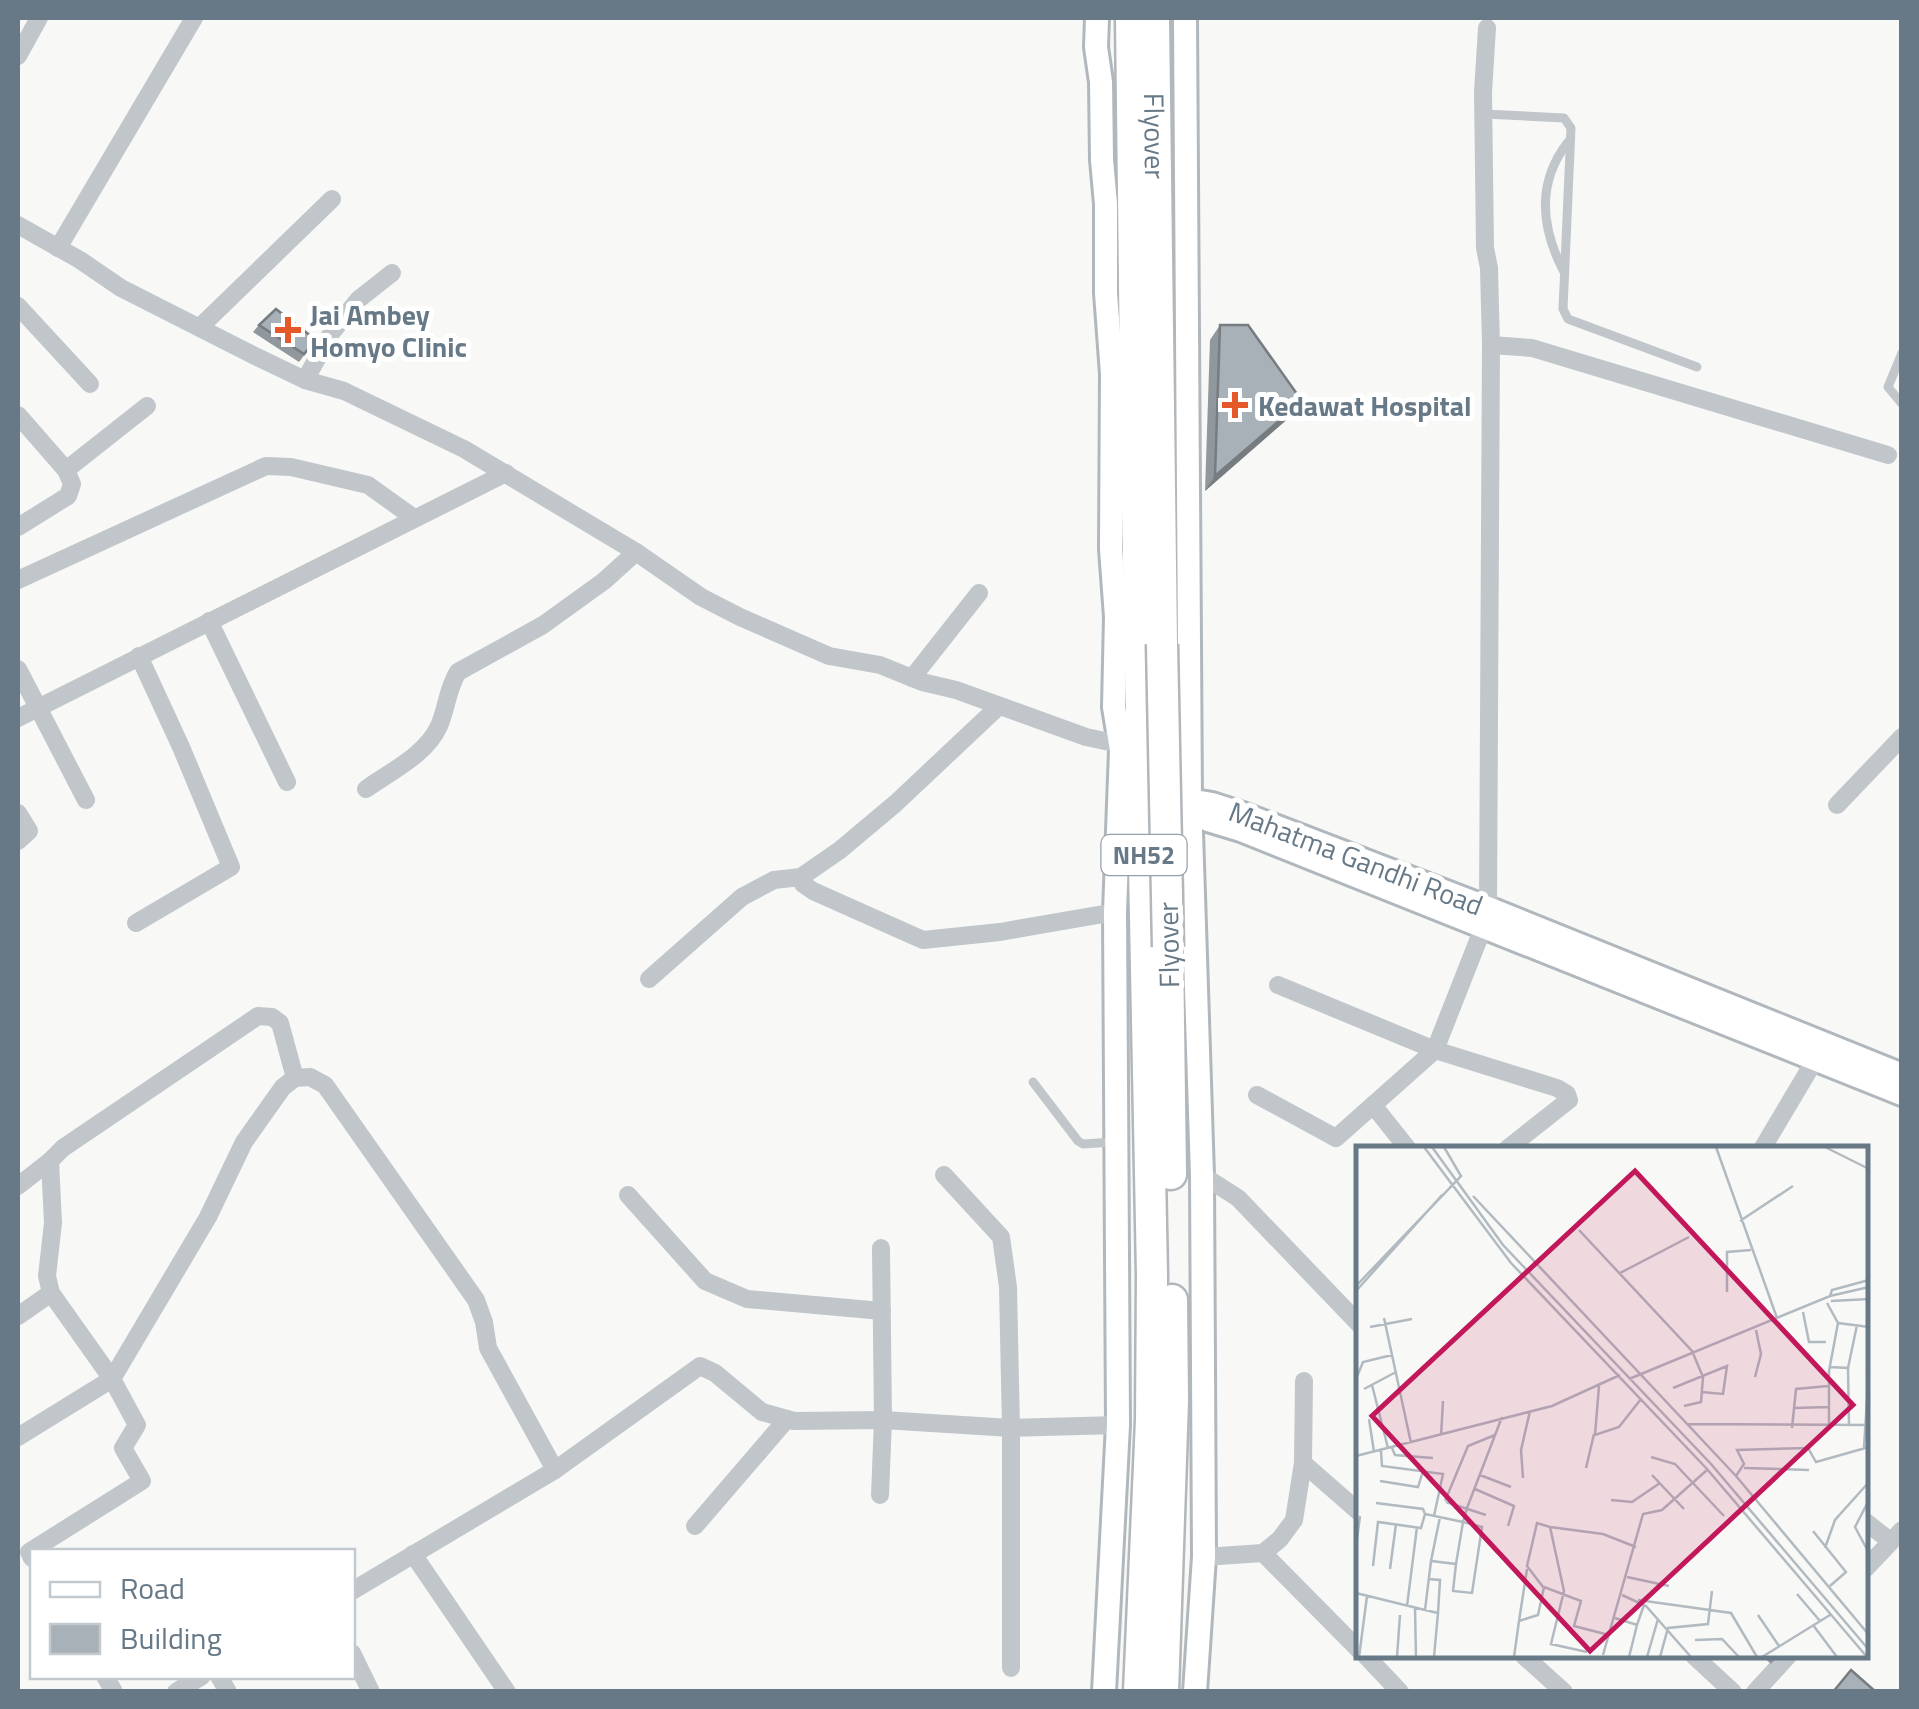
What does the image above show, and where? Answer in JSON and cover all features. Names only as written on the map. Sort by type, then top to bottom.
[{"type":"highway","name":"NH52","points":[[1131,18],[1131,788],[1152,1293],[1150,1458],[1139,1692]]},
{"type":"highway","name":"Flyover","points":[[1154,18],[1174,1401],[1162,1692]]},
{"type":"street","points":[[18,56],[38,18]]},
{"type":"street","points":[[58,248],[194,18]]},
{"type":"street","points":[[1097,18],[1112,374],[1114,707],[1131,788],[1115,912],[1118,1425],[1104,1692]]},
{"type":"street","points":[[1185,18],[1190,801],[1202,1175],[1204,1557],[1195,1692]]},
{"type":"street","points":[[1257,1095],[1336,1138],[1434,1050],[1485,918],[1491,345],[1483,92],[1487,28]]},
{"type":"street","points":[[200,327],[332,199]]},
{"type":"street","points":[[18,226],[121,288],[305,380],[344,391],[464,449],[636,552],[700,597],[740,617],[830,656],[880,665],[1086,737],[1120,744]]},
{"type":"street","points":[[305,380],[332,332],[359,300],[392,273]]},
{"type":"street","points":[[18,306],[90,384]]},
{"type":"street","points":[[1491,345],[1532,348],[1888,455]]},
{"type":"street","points":[[66,470],[148,406]]},
{"type":"street","points":[[18,415],[66,470],[72,484],[68,496],[18,527]]},
{"type":"street","points":[[18,580],[266,466],[291,466],[368,485],[414,518]]},
{"type":"street","points":[[18,718],[506,473]]},
{"type":"street","points":[[366,789],[424,748],[439,725],[450,684],[458,672],[543,624],[636,552]]},
{"type":"street","points":[[912,678],[979,593]]},
{"type":"street","points":[[209,621],[287,782]]},
{"type":"street","points":[[136,923],[230,867],[139,656]]},
{"type":"street","points":[[18,669],[86,800]]},
{"type":"street","points":[[649,978],[742,896],[774,880],[801,877],[840,850],[999,706]]},
{"type":"street","points":[[1837,805],[1902,737]]},
{"type":"street","name":"Mahatma Gandhi Road","points":[[1131,788],[1243,814],[1902,1094]]},
{"type":"street","points":[[18,814],[30,831],[18,841]]},
{"type":"street","points":[[801,877],[803,884],[813,891],[923,940],[1000,932],[1115,912]]},
{"type":"street","name":"Mahatma Gandhi Road","points":[[1485,918],[1902,1074]]},
{"type":"street","points":[[1278,985],[1434,1050],[1567,1094],[1568,1100],[1511,1146]]},
{"type":"street","points":[[18,1186],[91,1128],[258,1016],[272,1017],[280,1023],[296,1078]]},
{"type":"street","points":[[1764,1146],[1815,1060]]},
{"type":"street","points":[[18,1438],[112,1379],[208,1217],[244,1142],[284,1087],[296,1078],[310,1077],[325,1085],[476,1300],[488,1348],[554,1470]]},
{"type":"street","points":[[1373,1105],[1406,1146]]},
{"type":"street","points":[[34,1549],[142,1481],[123,1448],[137,1425],[112,1379],[51,1293],[47,1276],[52,1222],[50,1161]]},
{"type":"street","points":[[944,1175],[1001,1238],[1009,1297],[1011,1668]]},
{"type":"street","points":[[1202,1175],[1238,1198],[1356,1321]]},
{"type":"street","points":[[628,1195],[704,1281],[746,1299],[882,1311]]},
{"type":"street","points":[[880,1495],[881,1248]]},
{"type":"street","points":[[18,1316],[51,1293]]},
{"type":"street","points":[[355,1589],[554,1470],[700,1366],[762,1412],[787,1419],[1012,1428],[1118,1425]]},
{"type":"street","points":[[1204,1557],[1263,1553],[1294,1520],[1302,1463],[1304,1380]]},
{"type":"street","points":[[695,1526],[787,1419]]},
{"type":"street","points":[[1302,1463],[1356,1509]]},
{"type":"street","points":[[1869,1523],[1896,1536],[1869,1565]]},
{"type":"street","points":[[1263,1553],[1356,1647]]},
{"type":"street","points":[[413,1554],[507,1692]]},
{"type":"street","points":[[355,1659],[372,1690]]},
{"type":"street","points":[[1369,1659],[1400,1692]]},
{"type":"street","points":[[1527,1659],[1564,1692]]},
{"type":"street","points":[[1697,1659],[1734,1692]]},
{"type":"street","points":[[1755,1692],[1785,1659]]},
{"type":"lane","points":[[1484,114],[1564,118],[1571,128],[1563,309],[1568,319],[1697,367]]},
{"type":"lane","points":[[1565,274],[1548,226],[1545,193],[1552,165],[1570,140]]},
{"type":"lane","points":[[1902,352],[1888,387],[1902,404]]},
{"type":"lane","points":[[1033,1082],[1078,1142],[1116,1141]]},
{"type":"building","points":[[276,309],[316,340],[304,354],[259,325]]},
{"type":"building","points":[[1220,325],[1248,325],[1302,401],[1215,476]]},
{"type":"building","points":[[1851,1670],[1876,1692],[1833,1692]]},
{"type":"place","name":"Jai Ambey Homyo Clinic","points":[[288,330]]},
{"type":"place","name":"Kedawat Hospital","points":[[1235,405]]}]
